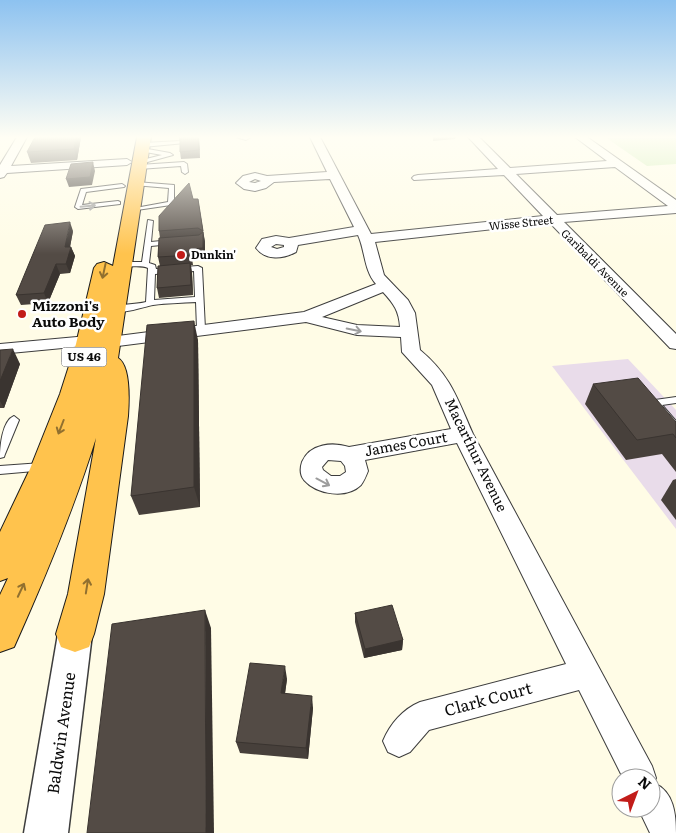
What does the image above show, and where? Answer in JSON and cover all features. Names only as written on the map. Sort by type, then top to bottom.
[{"type":"highway","name":"US 46","points":[[0,634],[45,537],[74,467],[91,414],[99,342],[132,176]]},
{"type":"highway","name":"US 46","points":[[0,566],[6,544],[46,466],[75,390],[115,309],[123,264],[133,176]]},
{"type":"highway","points":[[76,634],[86,594],[116,394],[99,342]]},
{"type":"street","points":[[267,179],[319,176]]},
{"type":"street","name":"Macarthur Avenue","points":[[334,176],[364,235],[377,276],[402,304],[406,313],[411,352],[425,364],[441,383],[463,434],[635,768]]},
{"type":"street","points":[[418,178],[450,176]]},
{"type":"street","name":"Garibaldi Avenue","points":[[511,176],[676,344]]},
{"type":"street","points":[[632,176],[676,208]]},
{"type":"street","name":"Wisse Street","points":[[289,242],[676,208]]},
{"type":"street","points":[[0,350],[99,342],[307,317],[385,286]]},
{"type":"street","points":[[307,317],[333,326],[369,333],[408,332]]},
{"type":"street","name":"James Court","points":[[349,455],[463,434]]},
{"type":"street","name":"Baldwin Avenue","points":[[46,833],[76,634]]},
{"type":"street","name":"Clark Court","points":[[399,741],[420,717],[586,673]]},
{"type":"street","points":[[660,818],[668,833]]},
{"type":"lane","points":[[116,176],[83,190],[78,207],[123,176]]},
{"type":"lane","points":[[142,176],[171,203],[172,186],[151,176]]},
{"type":"lane","points":[[144,264],[150,221]]},
{"type":"lane","points":[[147,244],[182,242]]},
{"type":"lane","points":[[123,264],[150,265],[152,272],[150,303]]},
{"type":"lane","points":[[152,272],[198,268],[202,329]]},
{"type":"lane","points":[[115,309],[138,307],[150,303],[200,299]]},
{"type":"lane","points":[[676,400],[655,403],[676,428]]},
{"type":"lane","points":[[0,454],[14,420]]},
{"type":"lane","points":[[0,470],[46,466]]},
{"type":"shaded area","points":[[628,359],[676,410],[676,529],[552,366]]},
{"type":"building","points":[[67,176],[90,176],[90,177],[66,179]]},
{"type":"building","points":[[189,183],[193,199],[198,199],[203,231],[198,228],[159,231],[159,216]]},
{"type":"building","points":[[70,222],[65,247],[71,247],[66,264],[56,264],[44,293],[16,295],[45,225]]},
{"type":"building","points":[[203,232],[203,248],[191,249],[191,255],[158,257],[159,238],[199,235]]},
{"type":"building","points":[[190,263],[191,285],[157,288],[158,266]]},
{"type":"building","points":[[194,321],[194,487],[131,496],[147,325]]},
{"type":"building","points":[[13,349],[0,381],[0,350]]},
{"type":"building","points":[[638,378],[676,422],[676,438],[673,434],[637,440],[593,384]]},
{"type":"building","points":[[392,605],[403,640],[365,649],[355,613]]},
{"type":"building","points":[[205,610],[206,833],[87,833],[112,624]]},
{"type":"building","points":[[250,663],[285,666],[281,693],[312,696],[306,748],[236,742]]},
{"type":"place","name":"Dunkin'","points":[[181,255]]},
{"type":"place","name":"Mizzoni's Auto Body","points":[[22,314]]}]
